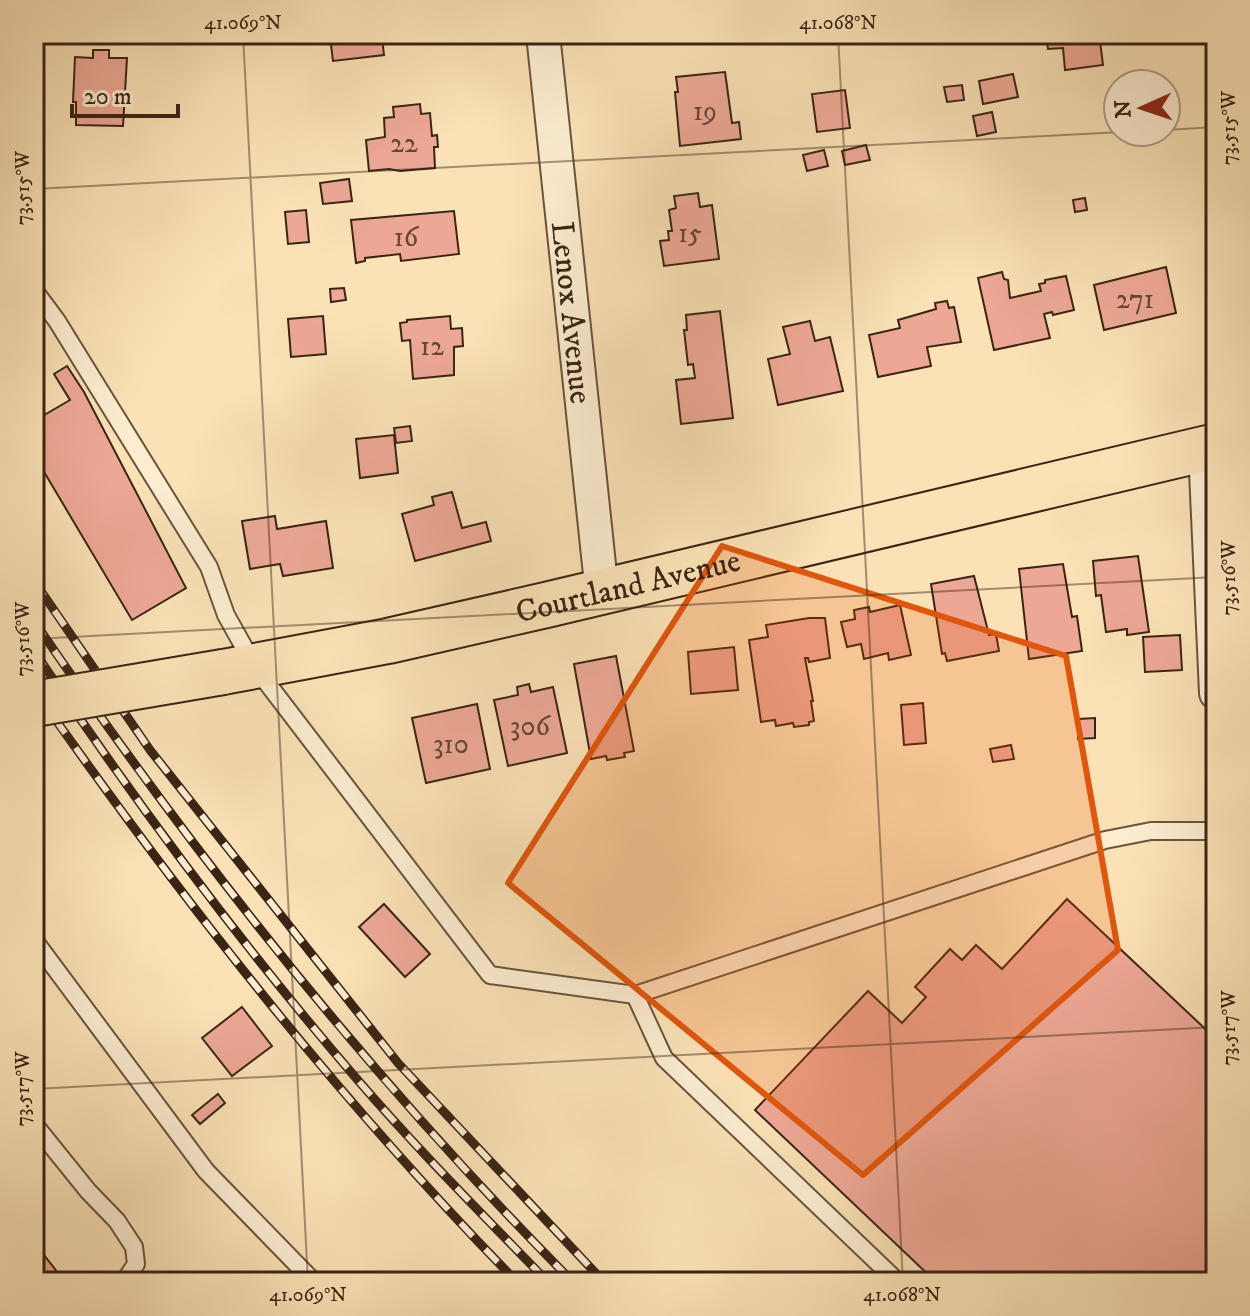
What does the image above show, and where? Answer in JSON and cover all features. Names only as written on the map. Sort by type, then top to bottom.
[{"type":"main road","name":"Courtland Avenue","points":[[34,704],[239,670],[388,641],[602,593],[1210,447]]},
{"type":"street","name":"Lenox Avenue","points":[[543,34],[602,593]]},
{"type":"street","points":[[1210,447],[1216,693]]},
{"type":"lane","points":[[34,290],[57,321],[209,567],[226,615],[239,670],[490,975],[635,995],[1105,840],[1151,831],[1216,831]]},
{"type":"lane","points":[[34,940],[206,1171],[314,1282]]},
{"type":"lane","points":[[635,995],[664,1058],[898,1282]]},
{"type":"lane","points":[[34,1124],[88,1191],[117,1221],[134,1247],[136,1264],[124,1282]]},
{"type":"highlighted area","points":[[722,546],[1066,656],[1118,950],[863,1175],[508,883]]},
{"type":"building","points":[[263,34],[312,34],[313,37],[264,42]]},
{"type":"building","points":[[393,34],[393,37],[382,38],[384,55],[333,61],[330,37]]},
{"type":"building","points":[[1046,34],[1102,34],[1103,65],[1065,70],[1063,48],[1048,49]]},
{"type":"building","points":[[93,50],[109,50],[109,58],[127,58],[123,126],[76,125],[76,102],[73,102],[75,57],[93,58]]},
{"type":"building","points":[[725,72],[732,123],[739,122],[741,139],[680,146],[676,77]]},
{"type":"building","points":[[1013,74],[1018,97],[983,104],[979,81]]},
{"type":"building","points":[[962,85],[964,100],[947,102],[944,87]]},
{"type":"building","points":[[845,90],[850,128],[817,132],[812,94]]},
{"type":"building","points":[[420,104],[421,114],[430,113],[432,136],[437,135],[435,168],[369,171],[366,140],[385,137],[384,118],[394,117],[393,107]]},
{"type":"building","points":[[992,112],[996,132],[977,136],[973,116]]},
{"type":"building","points":[[866,145],[870,160],[845,165],[842,151]]},
{"type":"building","points":[[824,150],[828,166],[807,171],[803,155]]},
{"type":"building","points":[[349,179],[352,201],[323,204],[320,183]]},
{"type":"building","points":[[698,193],[700,207],[712,205],[719,259],[664,266],[660,241],[669,240],[668,231],[672,231],[669,210],[676,208],[674,196]]},
{"type":"building","points":[[1085,198],[1087,210],[1075,212],[1073,200]]},
{"type":"building","points":[[306,210],[309,242],[288,244],[285,212]]},
{"type":"building","points":[[454,211],[459,254],[401,261],[400,254],[365,258],[365,261],[356,263],[351,220]]},
{"type":"building","points":[[1166,267],[1176,313],[1104,330],[1094,285]]},
{"type":"building","points":[[1002,272],[1004,279],[1008,280],[1010,298],[1041,291],[1039,284],[1045,283],[1045,280],[1066,276],[1074,310],[1044,314],[1050,338],[994,350],[978,278]]},
{"type":"building","points":[[344,288],[346,300],[331,302],[330,289]]},
{"type":"building","points":[[947,301],[949,308],[954,307],[961,342],[927,347],[931,366],[878,377],[869,335],[900,328],[898,320],[936,309],[935,303]]},
{"type":"building","points":[[720,311],[733,418],[681,424],[676,380],[695,378],[693,364],[688,365],[684,330],[687,330],[686,315]]},
{"type":"building","points":[[323,316],[326,354],[291,357],[288,319]]},
{"type":"building","points":[[450,316],[451,329],[462,328],[463,346],[454,347],[454,375],[413,379],[410,340],[402,341],[400,323]]},
{"type":"building","points":[[810,321],[815,341],[830,337],[843,391],[778,405],[768,359],[790,354],[783,327]]},
{"type":"building","points":[[67,366],[84,392],[186,588],[132,620],[34,455],[34,421],[70,400],[54,374]]},
{"type":"building","points":[[410,426],[412,441],[396,443],[394,428]]},
{"type":"building","points":[[394,435],[398,473],[360,478],[356,439]]},
{"type":"building","points":[[452,492],[462,528],[486,522],[491,541],[415,561],[402,514],[434,505],[432,497]]},
{"type":"building","points":[[275,516],[277,529],[326,521],[333,568],[283,576],[280,564],[250,569],[242,521]]},
{"type":"building","points":[[1138,556],[1149,632],[1127,635],[1127,629],[1106,632],[1101,595],[1096,596],[1093,561]]},
{"type":"building","points":[[1063,564],[1072,617],[1077,616],[1082,651],[1029,659],[1019,569]]},
{"type":"building","points":[[974,576],[989,635],[996,634],[999,651],[947,661],[945,653],[942,654],[931,584]]},
{"type":"building","points":[[900,605],[911,655],[889,660],[888,653],[864,659],[861,644],[847,647],[841,622],[855,619],[854,610],[869,607],[870,612]]},
{"type":"building","points":[[825,618],[830,658],[809,662],[805,658],[814,721],[794,727],[793,723],[776,726],[775,720],[761,722],[749,640],[768,637],[766,625]]},
{"type":"building","points":[[1180,635],[1182,670],[1145,672],[1143,637]]},
{"type":"building","points":[[734,647],[738,690],[691,694],[688,652]]},
{"type":"building","points":[[616,656],[634,751],[624,753],[625,757],[591,759],[574,664]]},
{"type":"building","points":[[529,684],[531,692],[553,687],[567,753],[508,766],[494,700],[518,695],[517,687]]},
{"type":"building","points":[[923,703],[926,743],[904,745],[901,705]]},
{"type":"building","points":[[477,704],[490,769],[426,783],[412,718]]},
{"type":"building","points":[[1095,718],[1095,738],[1078,739],[1078,719]]},
{"type":"building","points":[[1011,745],[1014,759],[993,762],[990,749]]},
{"type":"building","points":[[1067,899],[1216,1039],[1216,1282],[936,1282],[755,1110],[868,991],[902,1023],[926,997],[915,987],[950,949],[962,960],[976,945],[1002,969]]},
{"type":"building","points":[[384,904],[430,954],[405,977],[359,927]]},
{"type":"building","points":[[242,1007],[272,1046],[232,1076],[202,1038]]},
{"type":"building","points":[[218,1094],[225,1103],[200,1124],[192,1115]]},
{"type":"building","points":[[34,1242],[65,1282],[34,1282]]},
{"type":"railway","points":[[34,581],[150,750],[398,1063],[604,1282]]},
{"type":"railway","points":[[34,621],[157,795],[288,964],[426,1127],[573,1282]]},
{"type":"railway","points":[[34,651],[149,816],[271,975],[356,1078],[450,1182],[548,1282]]},
{"type":"railway","points":[[34,689],[146,845],[264,996],[387,1142],[517,1282]]}]
